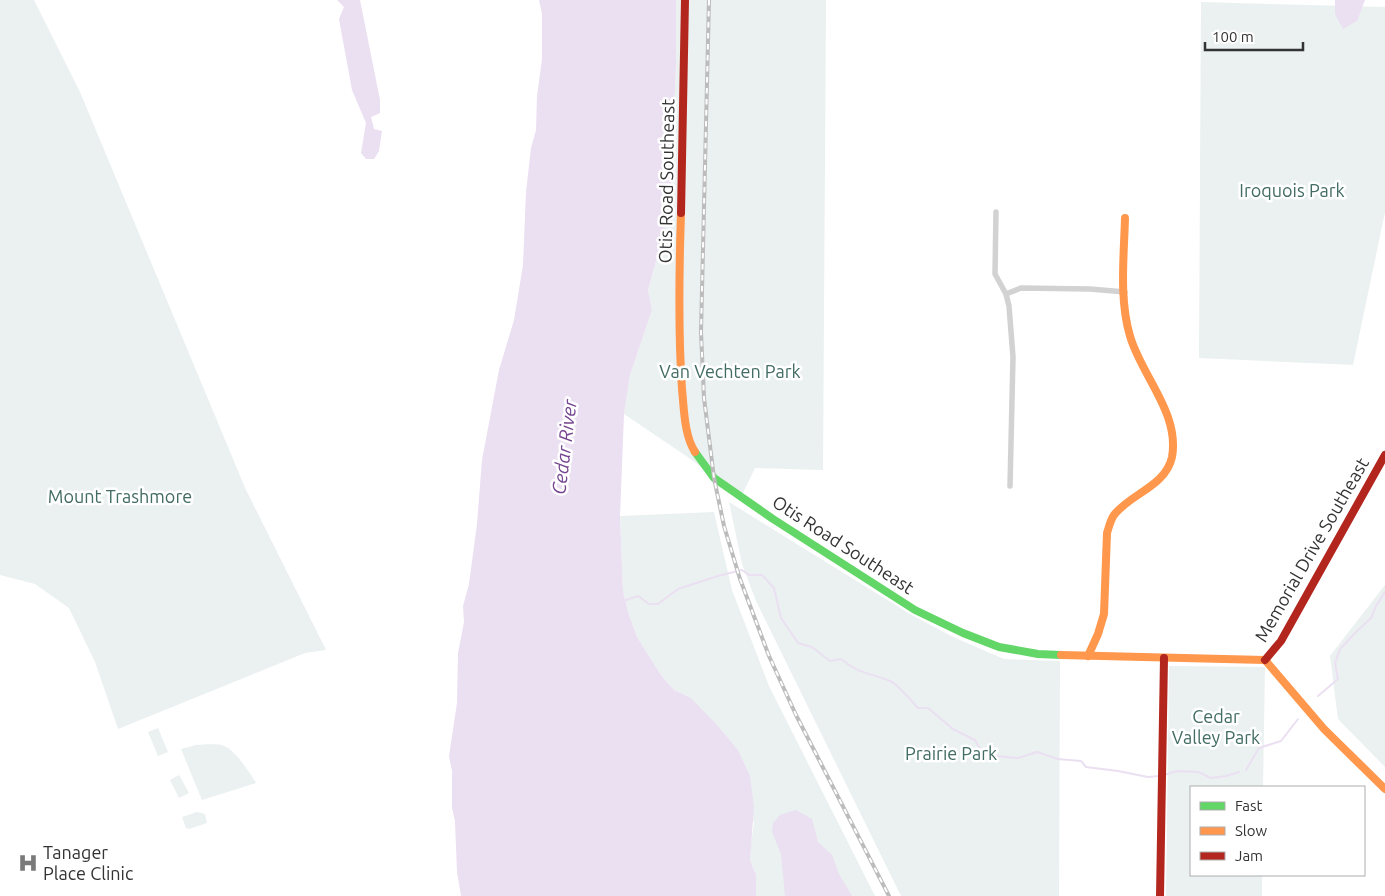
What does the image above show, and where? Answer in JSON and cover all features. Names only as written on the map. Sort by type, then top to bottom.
[{"type":"street","name":"Otis Road Southeast","points":[[685,0],[680,246],[680,355],[684,410],[689,438],[693,449],[714,478],[773,519],[915,610],[963,633],[999,647],[1038,654],[1265,660]]},
{"type":"street","points":[[996,212],[995,274],[997,281],[1006,294],[1009,306],[1013,357],[1010,486]]},
{"type":"street","points":[[1088,656],[1098,634],[1104,614],[1107,533],[1110,522],[1115,514],[1159,478],[1171,460],[1172,451],[1167,416],[1140,363],[1128,332],[1126,218]]},
{"type":"street","points":[[1006,294],[1021,288],[1090,289],[1126,292]]},
{"type":"street","name":"Memorial Drive Southeast","points":[[1265,660],[1281,641],[1385,455]]},
{"type":"street","points":[[1160,896],[1164,658]]},
{"type":"street","points":[[1265,660],[1324,729],[1385,789]]},
{"type":"green space","name":"Mount Trashmore","points":[[0,0],[34,0],[80,92],[246,490],[326,650],[305,653],[118,729],[95,662],[69,608],[35,584],[0,575]]},
{"type":"green space","name":"Van Vechten Park","points":[[676,0],[826,0],[823,470],[755,468],[741,497],[692,460],[624,414],[630,375],[652,310],[648,290],[670,210],[676,65]]},
{"type":"green space","name":"Iroquois Park","points":[[1201,2],[1385,7],[1385,212],[1353,365],[1199,358]]},
{"type":"green space","name":"Prairie Park","points":[[729,502],[910,614],[953,637],[1004,659],[1060,661],[1059,896],[901,896],[756,601],[742,564]]},
{"type":"green space","points":[[714,512],[732,590],[769,686],[875,896],[756,896],[756,875],[750,860],[754,824],[738,750],[691,698],[674,690],[661,675],[637,637],[623,592],[620,516]]},
{"type":"green space","points":[[1385,585],[1385,767],[1338,719],[1330,656]]},
{"type":"green space","name":"Cedar Valley Park","points":[[1169,666],[1265,667],[1263,786],[1190,786],[1190,876],[1262,876],[1262,896],[1166,896]]},
{"type":"green space","points":[[158,728],[168,752],[158,756],[148,732]]},
{"type":"green space","points":[[196,745],[217,745],[228,748],[242,762],[256,783],[202,800],[181,749]]},
{"type":"green space","points":[[179,775],[189,793],[179,798],[170,780]]},
{"type":"green space","points":[[197,812],[205,814],[207,823],[189,829],[186,828],[182,817]]},
{"type":"water","points":[[337,0],[360,0],[380,100],[380,113],[371,117],[374,129],[382,131],[379,151],[374,159],[366,159],[361,153],[366,123],[352,90],[339,19],[344,7]]},
{"type":"water","name":"Cedar River","points":[[539,0],[676,0],[676,65],[670,210],[648,290],[652,310],[630,375],[624,414],[620,516],[623,592],[637,637],[661,675],[674,690],[691,698],[716,724],[738,750],[750,776],[754,807],[750,860],[756,875],[756,896],[461,896],[457,872],[455,821],[452,808],[452,771],[449,756],[457,703],[458,653],[464,622],[463,606],[469,584],[477,524],[482,460],[499,370],[514,320],[523,265],[526,192],[531,148],[536,130],[537,96],[542,59],[542,14]]},
{"type":"water","points":[[1335,0],[1365,0],[1357,21],[1343,29],[1335,14]]},
{"type":"water","points":[[796,810],[812,819],[818,842],[832,855],[839,874],[852,896],[785,896],[781,854],[772,832],[773,823],[780,815]]},
{"type":"waterway","points":[[623,601],[638,596],[649,604],[658,604],[678,589],[718,576],[742,570],[749,575],[762,575],[774,588],[781,618],[798,643],[812,647],[830,661],[841,659],[859,670],[894,683],[918,708],[928,708],[953,729],[975,740],[980,749],[995,756],[1018,758],[1037,752],[1058,759],[1081,761],[1086,767],[1148,777],[1159,776]]},
{"type":"waterway","points":[[1318,696],[1338,679],[1335,663],[1340,649],[1371,618],[1385,592]]},
{"type":"waterway","points":[[1246,770],[1259,748],[1281,741],[1298,719]]},
{"type":"waterway","points":[[1164,775],[1177,771],[1198,772],[1211,778],[1239,772]]},
{"type":"railway","points":[[709,0],[701,332],[704,398],[714,478],[724,526],[740,579],[769,656],[796,715],[889,896]]},
{"type":"traffic: fast","points":[[695,452],[714,478],[773,519],[915,610],[963,633],[999,647],[1038,654],[1061,655]]},
{"type":"traffic: slow","points":[[681,213],[679,301],[682,389],[687,430],[695,452]]},
{"type":"traffic: slow","points":[[1088,656],[1098,634],[1104,614],[1107,533],[1114,515],[1129,501],[1155,483],[1163,475],[1172,457],[1173,441],[1170,425],[1158,395],[1135,351],[1124,307],[1125,218]]},
{"type":"traffic: slow","points":[[1061,655],[1265,660],[1324,729],[1385,789]]},
{"type":"traffic: jam","points":[[681,213],[685,0]]},
{"type":"traffic: jam","points":[[1265,660],[1281,641],[1385,455]]},
{"type":"traffic: jam","points":[[1160,896],[1164,658]]},
{"type":"place","name":"Tanager Place Clinic","points":[[28,863]]}]
